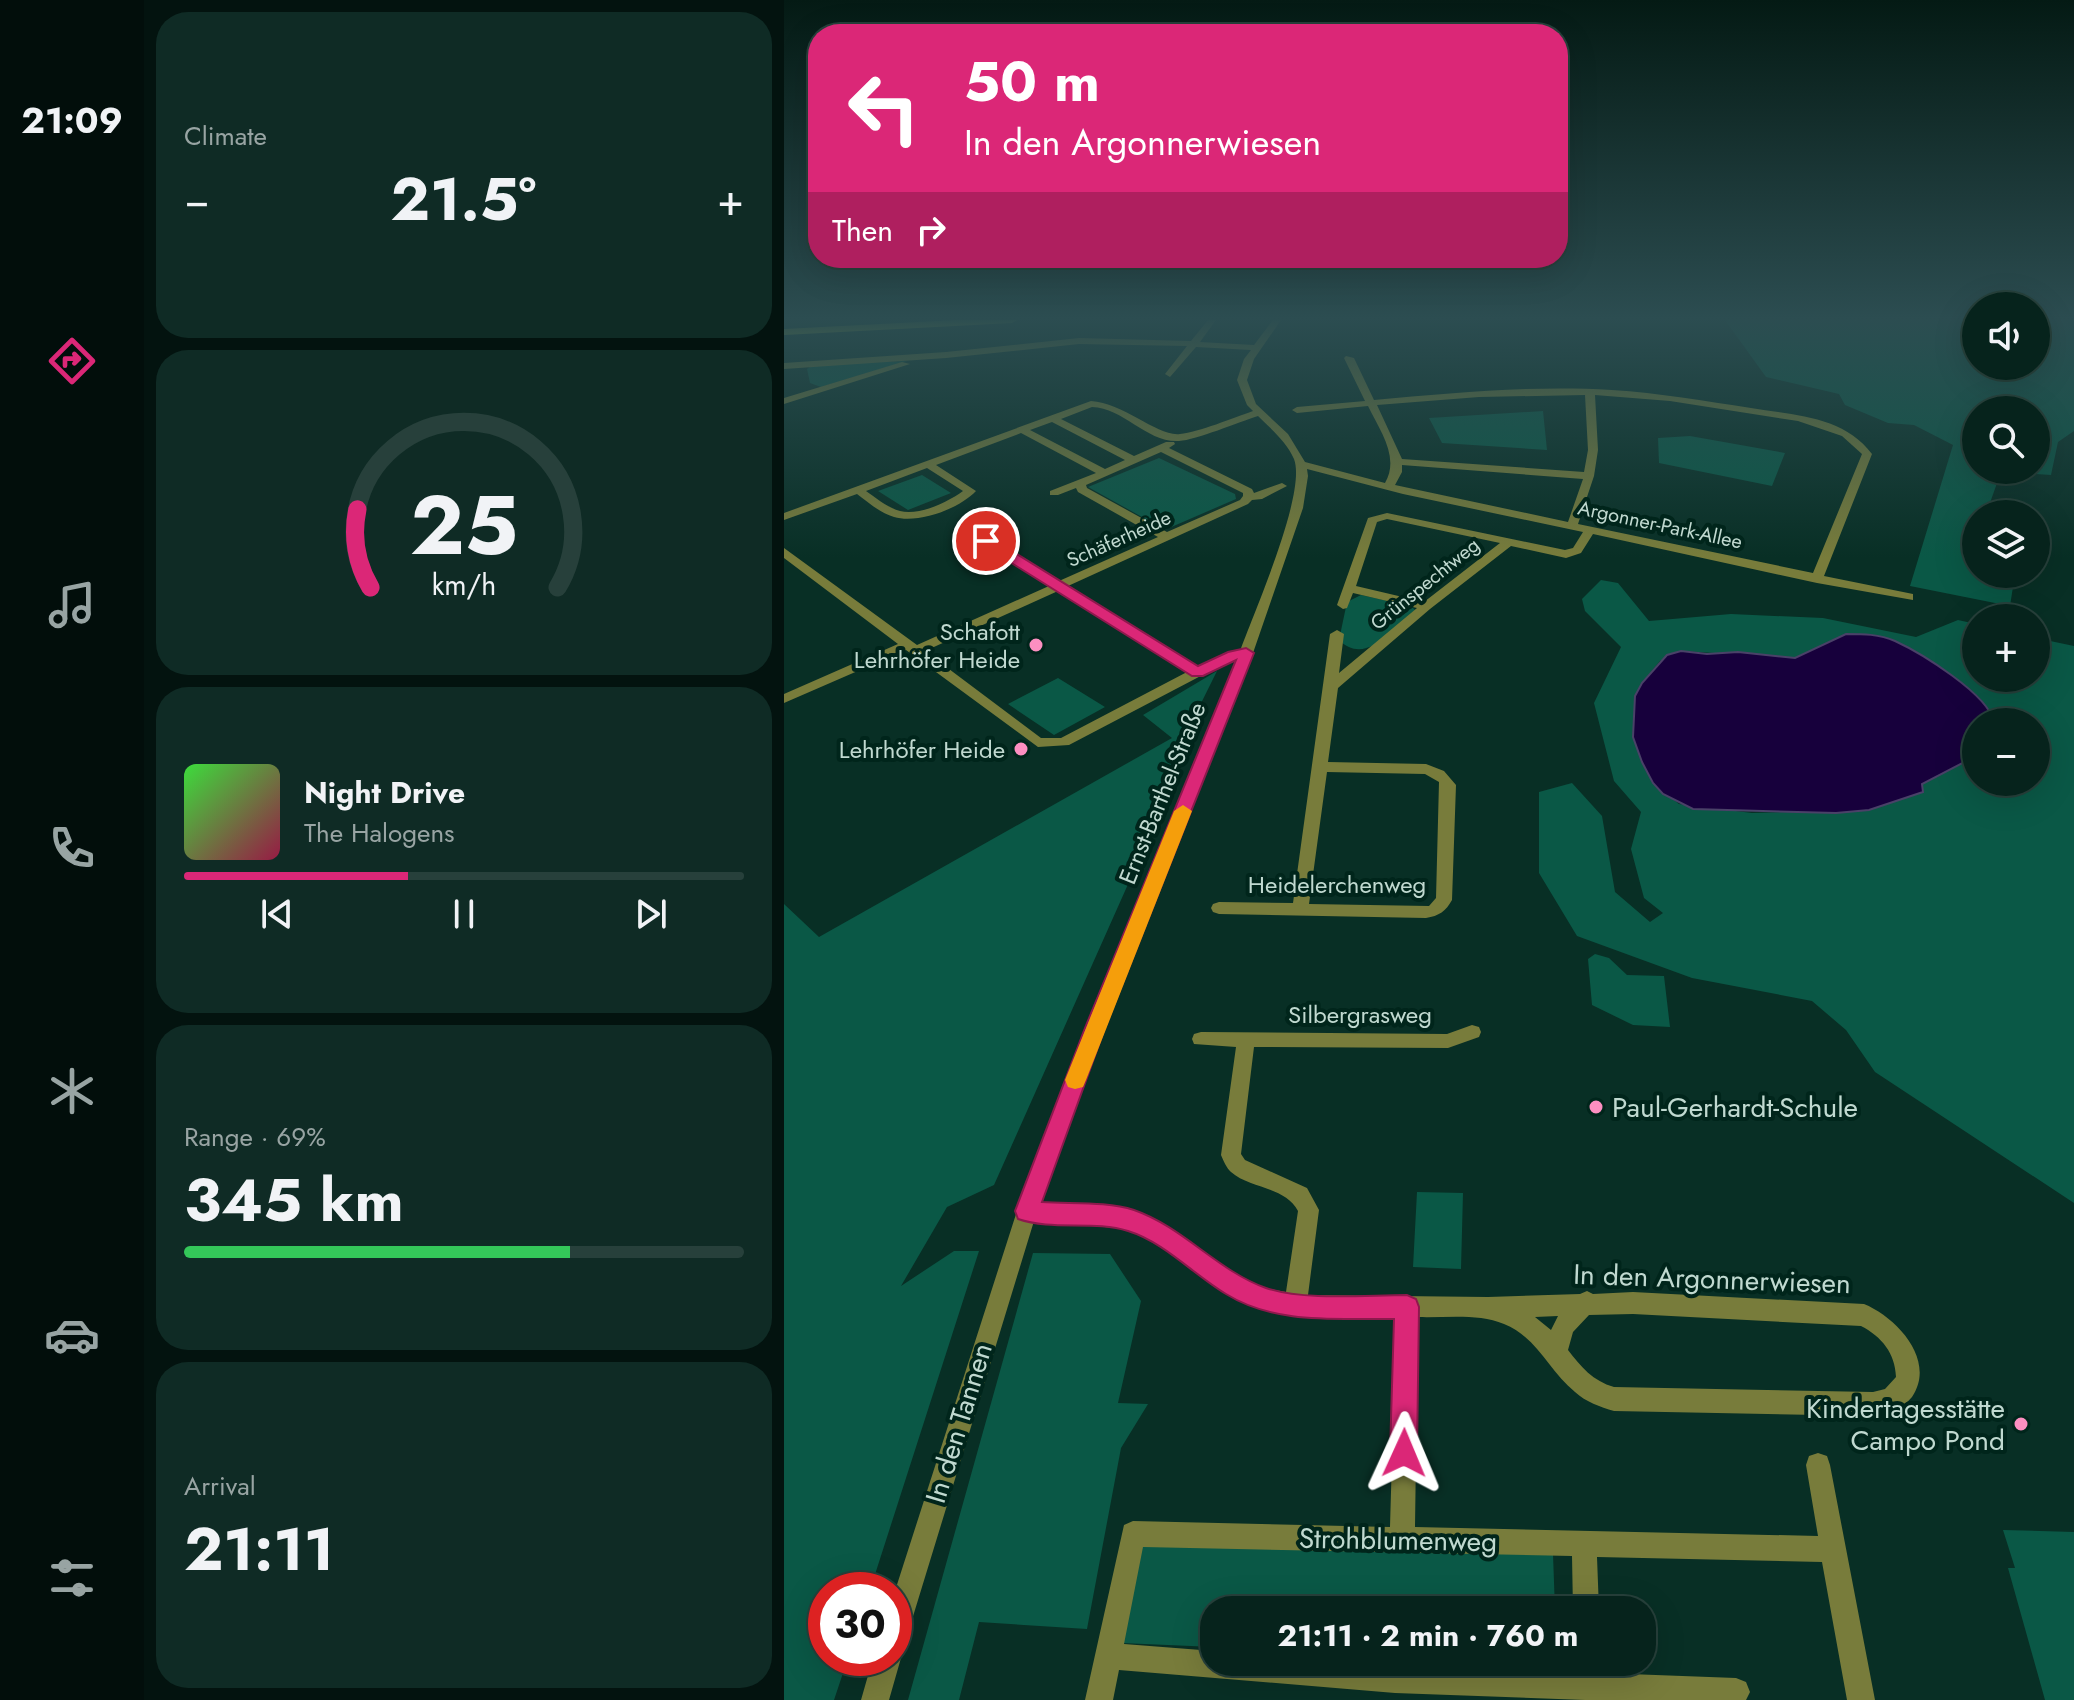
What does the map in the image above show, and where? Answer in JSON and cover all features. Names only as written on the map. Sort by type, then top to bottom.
[{"type":"street","points":[[1249,399],[1258,413],[1284,436],[1302,470]]},
{"type":"street","points":[[1369,399],[1399,462],[1396,477],[1389,486]]},
{"type":"street","points":[[1297,410],[1418,399]]},
{"type":"street","points":[[1572,526],[1589,476],[1593,450],[1590,399]]},
{"type":"street","points":[[1675,399],[1803,419],[1833,428],[1863,448],[1866,462],[1817,579]]},
{"type":"street","points":[[784,517],[1052,418],[1098,404],[1179,438]]},
{"type":"street","points":[[1054,493],[1179,438],[1258,413]]},
{"type":"street","points":[[1052,418],[1132,459]]},
{"type":"street","points":[[1022,430],[1103,472]]},
{"type":"street","points":[[1161,448],[1248,491],[1249,496]]},
{"type":"street","points":[[1399,462],[1589,476]]},
{"type":"street","points":[[858,490],[903,517],[918,515],[963,497],[970,491],[928,464]]},
{"type":"street","name":"Argonner-Park-Allee","points":[[1302,470],[1909,597]]},
{"type":"street","name":"Argonner-Park-Allee","points":[[1302,470],[1375,491],[1403,491]]},
{"type":"street","name":"Ernst-Barthel-Straße","points":[[1027,1211],[1095,1028],[1246,653],[1290,530],[1302,470]]},
{"type":"street","points":[[1087,479],[1080,484],[1082,490],[1167,537]]},
{"type":"street","name":"Schäferheide","points":[[784,699],[1059,586],[1244,502],[1249,496],[1258,497],[1282,486]]},
{"type":"street","points":[[1343,605],[1372,520],[1382,515],[1509,542]]},
{"type":"street","name":"Grünspechtweg","points":[[1331,687],[1426,606],[1509,542],[1570,553],[1577,550],[1590,530]]},
{"type":"street","points":[[986,541],[1197,672]]},
{"type":"street","points":[[784,552],[1038,743],[1064,742],[1197,672],[1234,655],[1246,653]]},
{"type":"street","points":[[1350,588],[1426,606]]},
{"type":"street","name":"Grünspechtweg","points":[[1300,910],[1322,767],[1337,634]]},
{"type":"street","name":"Heidelerchenweg","points":[[1219,908],[1426,912],[1434,911],[1444,900],[1448,785],[1441,774],[1426,769],[1322,767]]},
{"type":"street","name":"Silbergrasweg","points":[[1201,1039],[1448,1041],[1472,1032]]},
{"type":"street","points":[[1246,1040],[1231,1155],[1238,1166],[1300,1194],[1309,1210],[1295,1305]]},
{"type":"street","name":"In den Argonnerwiesen","points":[[1027,1211],[1130,1220],[1159,1234],[1249,1295],[1295,1305],[1488,1308],[1587,1302],[1864,1315],[1875,1319],[1898,1339],[1908,1362],[1908,1375],[1894,1397],[1873,1404],[1614,1399],[1601,1396],[1579,1383],[1531,1327],[1513,1316],[1488,1308]]},
{"type":"street","name":"In den Tannen","points":[[912,1578],[1027,1211]]},
{"type":"street","points":[[1556,1354],[1557,1342],[1567,1320],[1587,1302]]},
{"type":"street","points":[[1402,1541],[1407,1307]]},
{"type":"street","points":[[1818,1465],[1861,1700]]},
{"type":"street","name":"Strohblumenweg","points":[[1099,1700],[1133,1534],[1833,1549]]},
{"type":"street","points":[[1584,1544],[1586,1596]]},
{"type":"street","points":[[1108,1656],[1200,1663]]},
{"type":"street","points":[[875,1700],[882,1676]]},
{"type":"street","points":[[1358,1676],[1395,1679],[1492,1676]]},
{"type":"street","points":[[1611,1676],[1736,1692]]},
{"type":"green space","points":[[1842,399],[1962,399],[1962,484],[1997,484],[1991,500],[1962,500],[1962,588],[2013,588],[2010,604],[1910,586],[1953,445],[1914,425],[1888,423],[1845,405]]},
{"type":"green space","points":[[2050,399],[2074,399],[2074,431],[2058,442],[2051,475]]},
{"type":"green space","points":[[1543,411],[1547,450],[1442,443],[1429,418]]},
{"type":"green space","points":[[1690,436],[1785,453],[1772,486],[1659,463],[1658,438]]},
{"type":"green space","points":[[1159,458],[1235,494],[1236,499],[1169,528],[1160,527],[1088,487]]},
{"type":"green space","points":[[922,475],[951,493],[908,510],[878,491]]},
{"type":"green space","points":[[1601,580],[1618,583],[1649,621],[1731,614],[1823,618],[1916,637],[1962,621],[1962,686],[1867,634],[1846,634],[1795,658],[1681,651],[1660,661],[1642,683],[1633,737],[1653,783],[1679,804],[1752,813],[1869,810],[1922,792],[1922,784],[1962,763],[1962,796],[2050,796],[2050,708],[1986,708],[1971,692],[2050,692],[2050,641],[2074,646],[2074,1203],[1875,1072],[1846,1030],[1812,1001],[1692,978],[1577,936],[1539,873],[1539,792],[1572,783],[1602,816],[1615,892],[1650,922],[1663,913],[1644,898],[1631,849],[1641,812],[1614,781],[1594,703],[1621,647],[1585,611],[1582,599]]},
{"type":"green space","points":[[1361,595],[1411,606],[1415,610],[1379,642],[1359,649],[1349,647],[1339,640],[1347,602]]},
{"type":"green space","points":[[1217,671],[1159,788],[1166,799],[994,1185],[947,1207],[901,1286],[954,1251],[979,1251],[876,1572],[808,1572],[808,1676],[842,1676],[834,1700],[784,1700],[784,904],[819,937],[1172,738],[1143,715]]},
{"type":"green space","points":[[1058,678],[1105,707],[1054,735],[1008,704]]},
{"type":"green space","points":[[1595,954],[1609,958],[1627,975],[1664,976],[1670,1027],[1633,1025],[1592,1005],[1588,959]]},
{"type":"green space","points":[[1417,1192],[1463,1193],[1461,1269],[1413,1267]]},
{"type":"green space","points":[[1033,1253],[1110,1254],[1141,1301],[1118,1403],[1148,1404],[1121,1448],[1087,1629],[979,1622],[959,1700],[908,1700]]},
{"type":"green space","points":[[2003,1530],[2074,1532],[2074,1700],[2045,1700],[2008,1568],[2015,1568]]},
{"type":"green space","points":[[1141,1538],[1553,1554],[1554,1596],[1200,1596],[1200,1646],[1121,1643]]},
{"type":"shaded area","points":[[1846,634],[1877,636],[1895,641],[1921,655],[1962,683],[1962,692],[1972,692],[1987,708],[1962,708],[1962,763],[1922,784],[1923,792],[1869,810],[1836,813],[1693,809],[1663,794],[1653,783],[1633,737],[1635,696],[1642,683],[1667,655],[1681,651],[1707,654],[1738,652],[1795,658]]},
{"type":"slow traffic","points":[[1075,1080],[1183,811]]},
{"type":"place","name":"Schafott Lehrhöfer Heide","points":[[1036,645]]},
{"type":"place","name":"Lehrhöfer Heide","points":[[1021,749]]},
{"type":"place","name":"Paul-Gerhardt-Schule","points":[[1596,1107]]},
{"type":"place","name":"Kindertagesstätte Campo Pond","points":[[2021,1424]]},
{"type":"route","points":[[986,541],[1197,672],[1234,655],[1246,653],[1095,1028],[1027,1211],[1117,1217],[1144,1225],[1249,1295],[1267,1300],[1295,1305],[1407,1307],[1404,1453]]}]
